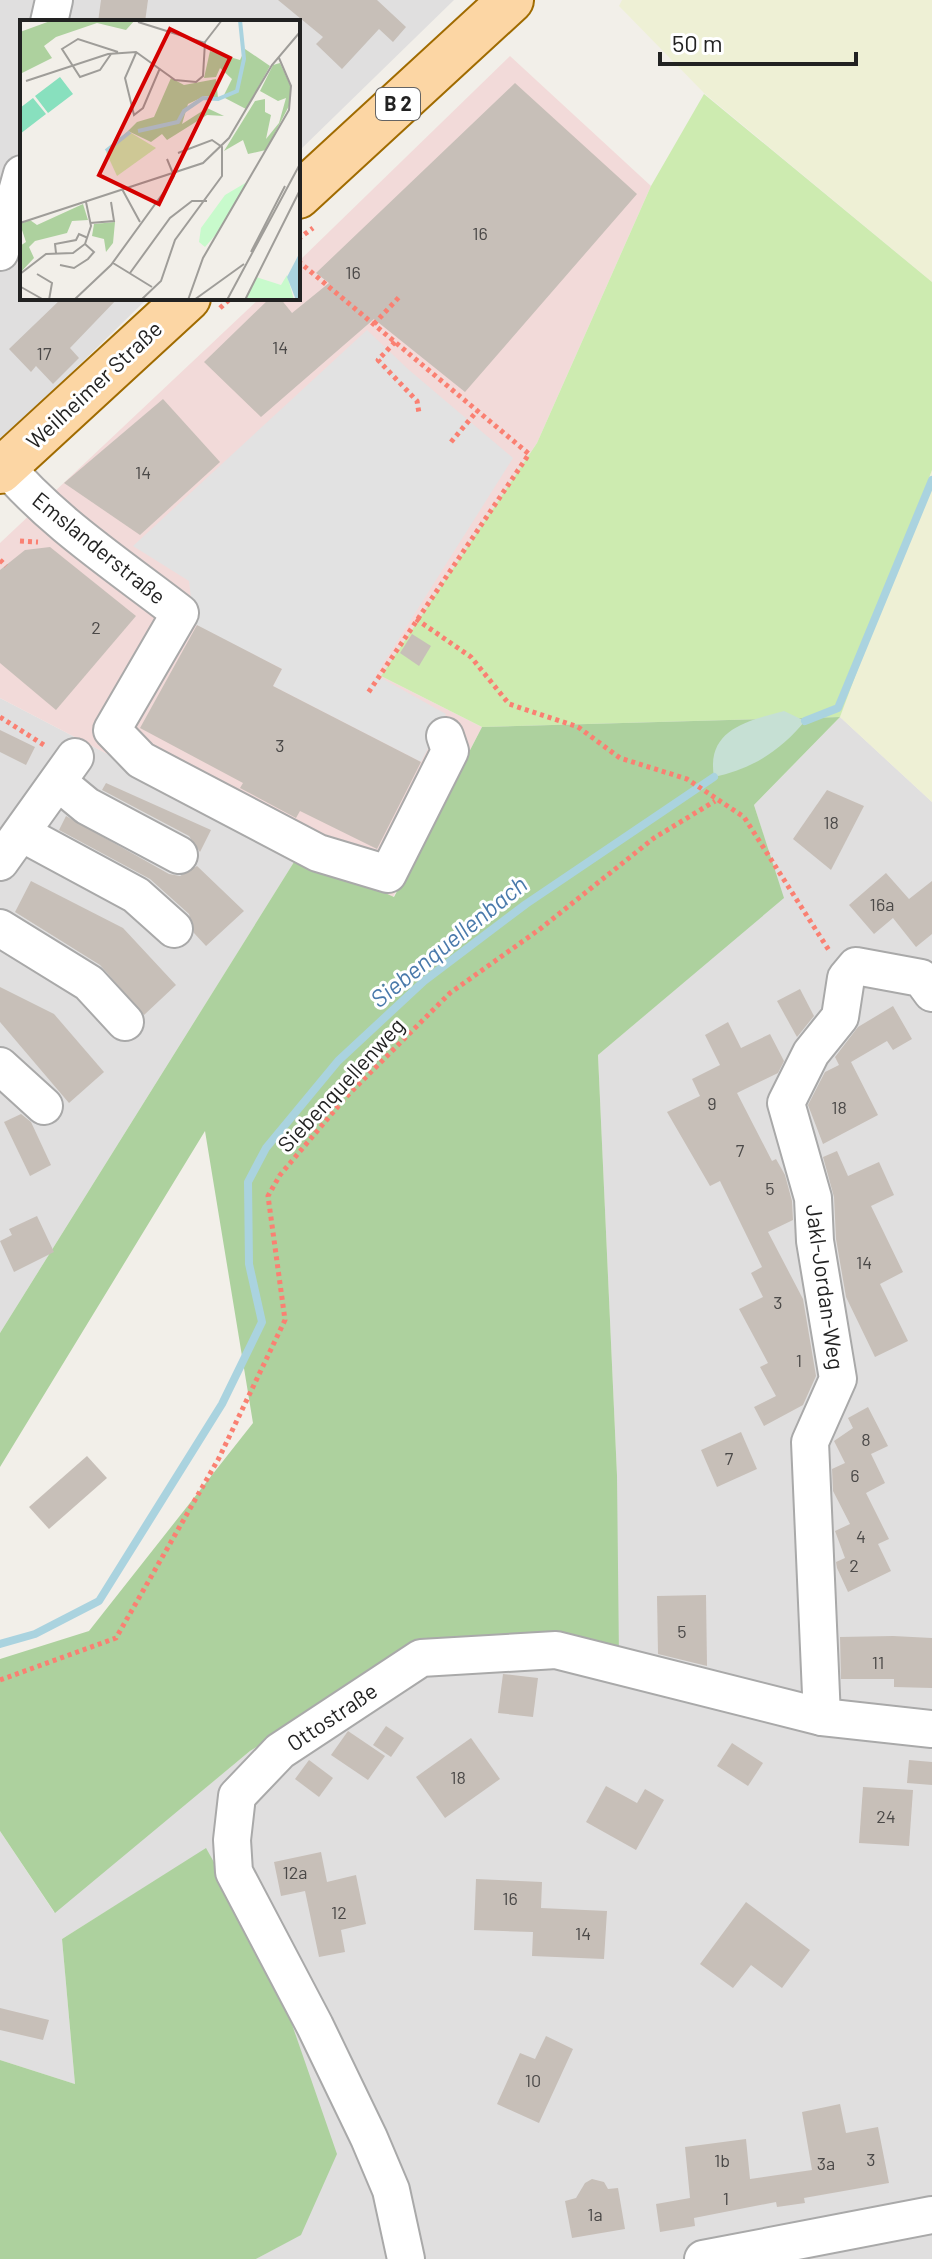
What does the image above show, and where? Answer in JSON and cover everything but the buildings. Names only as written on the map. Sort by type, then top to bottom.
[{"type":"main road","name":"B 2","points":[[300,194],[511,0]]},
{"type":"main road","name":"Weilheimer Straße","points":[[2,466],[186,300]]},
{"type":"street","points":[[49,20],[54,0]]},
{"type":"street","points":[[0,252],[20,181]]},
{"type":"street","name":"Emslanderstraße","points":[[2,466],[71,529],[180,613],[112,730],[141,760],[318,853],[388,874],[450,751],[445,736]]},
{"type":"street","points":[[0,862],[67,769],[87,806],[179,855]]},
{"type":"street","points":[[23,834],[136,895],[174,929]]},
{"type":"street","points":[[0,928],[89,983],[125,1022]]},
{"type":"street","points":[[846,978],[856,966],[921,978],[932,993]]},
{"type":"street","name":"Jakl-Jordan-Weg","points":[[822,1717],[810,1442],[838,1379],[815,1241],[813,1198],[786,1103],[811,1053],[840,1017],[846,978]]},
{"type":"street","points":[[0,1066],[44,1106]]},
{"type":"street","name":"Ottostraße","points":[[406,2259],[391,2190],[369,2138],[315,2026],[234,1872],[232,1840],[237,1796],[280,1751],[421,1658],[556,1650],[822,1717],[932,1729]]},
{"type":"street","points":[[703,2259],[932,2215]]},
{"type":"path","points":[[300,263],[529,454],[368,693]]},
{"type":"path","points":[[374,324],[401,295]]},
{"type":"path","points":[[395,342],[378,360],[417,401],[419,413]]},
{"type":"path","points":[[451,442],[477,411]]},
{"type":"path","points":[[0,560],[6,566]]},
{"type":"path","points":[[416,619],[471,657],[509,704],[578,727],[620,758],[687,779],[715,801],[744,817],[846,978]]},
{"type":"path","points":[[0,717],[40,741],[67,769]]},
{"type":"path","name":"Siebenquellenweg","points":[[0,1680],[116,1638],[219,1458],[285,1320],[268,1196],[280,1175],[346,1097],[450,993],[540,929],[654,838],[715,801]]},
{"type":"shaded area","points":[[0,0],[454,0],[300,150],[300,20],[20,20],[20,300],[146,300],[0,442]]},
{"type":"shaded area","points":[[510,56],[651,186],[537,443],[381,676],[482,727],[393,897],[299,854],[0,698],[0,543],[258,300],[300,300],[300,260]]},
{"type":"shaded area","points":[[367,330],[513,458],[376,675],[446,714],[421,762],[273,686],[282,669],[194,624],[189,581],[133,546]]},
{"type":"shaded area","points":[[0,698],[299,854],[0,1333]]},
{"type":"shaded area","points":[[840,717],[932,802],[932,2259],[256,2259],[301,2234],[206,1849],[62,1939],[75,2084],[0,2060],[0,1831],[54,1912],[250,1751],[417,1649],[617,1475],[598,1055],[783,898],[754,805]]},
{"type":"green space","points":[[622,0],[932,0],[932,282],[705,94],[619,6]]},
{"type":"green space","points":[[704,94],[932,282],[932,470],[840,717],[482,727],[381,676],[537,443],[651,186]]},
{"type":"green space","points":[[932,470],[932,802],[840,717]]},
{"type":"green space","points":[[784,711],[805,721],[786,741],[753,764],[714,777],[716,748],[723,738],[743,724]]},
{"type":"green space","points":[[840,717],[754,805],[784,898],[598,1055],[617,1475],[619,1659],[417,1649],[250,1751],[55,1913],[0,1831],[0,1659],[89,1631],[253,1423],[205,1131],[0,1467],[0,1333],[299,854],[394,897],[482,727]]},
{"type":"green space","points":[[206,1848],[271,1964],[337,2154],[301,2235],[256,2259],[0,2259],[0,2060],[75,2084],[62,1939]]},
{"type":"waterway","name":"Siebenquellenbach","points":[[805,721],[838,708],[932,480]]},
{"type":"waterway","name":"Siebenquellenbach","points":[[0,1644],[35,1634],[99,1601],[222,1404],[262,1322],[249,1264],[248,1182],[266,1148],[338,1061],[424,981],[526,904],[714,777]]}]
